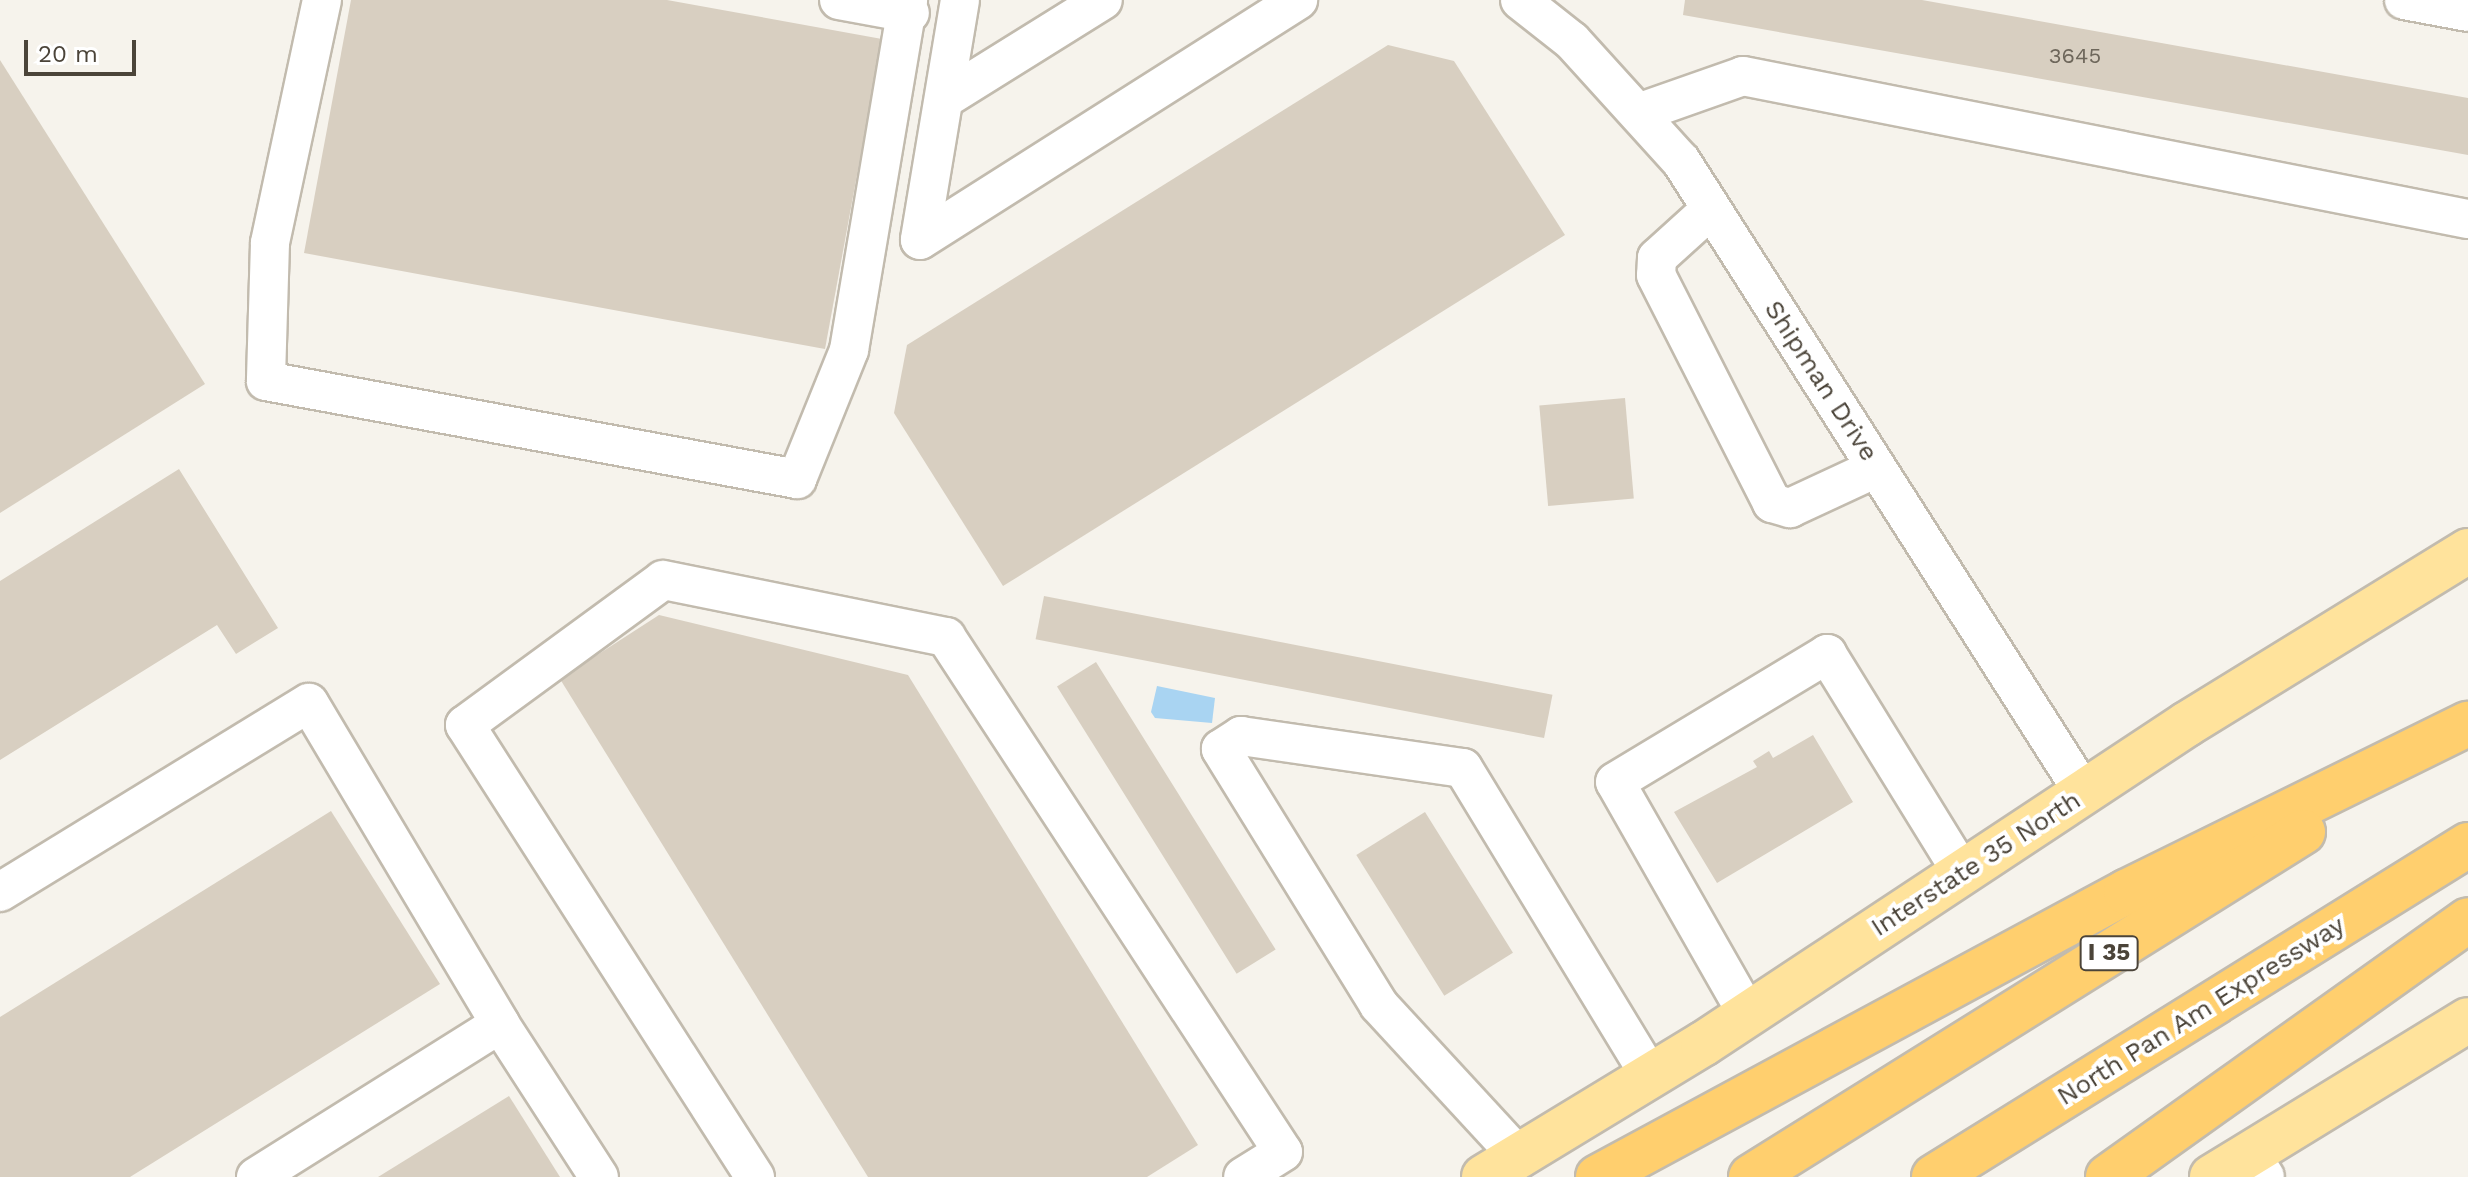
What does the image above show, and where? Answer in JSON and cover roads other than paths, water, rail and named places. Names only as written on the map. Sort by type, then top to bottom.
[{"type":"highway","points":[[1598,1177],[2126,892],[2468,727]]},
{"type":"highway","name":"I 35","points":[[1751,1177],[2468,727]]},
{"type":"highway","name":"North Pan Am Expressway","points":[[1934,1177],[2468,845]]},
{"type":"highway","points":[[2108,1177],[2468,920]]},
{"type":"main road","name":"Interstate 35 North","points":[[1502,1168],[1651,1077],[2084,793],[2468,551]]},
{"type":"main road","points":[[2212,1177],[2258,1165],[2468,1020]]},
{"type":"street","points":[[322,0],[270,243],[266,381],[797,479],[849,350],[909,7],[839,0]]},
{"type":"street","points":[[960,0],[920,240],[1298,0]]},
{"type":"street","points":[[944,99],[1103,0]]},
{"type":"street","name":"Shipman Drive","points":[[1520,0],[1572,41],[1641,112],[1711,209],[2084,793]]},
{"type":"street","points":[[2404,0],[2468,12]]},
{"type":"street","points":[[1641,112],[1743,76],[2468,219]]},
{"type":"street","points":[[1711,209],[1657,258],[1656,275],[1772,503],[1790,508],[1876,468]]},
{"type":"street","points":[[755,1177],[465,725],[663,580],[946,637],[1283,1152],[1243,1177]]},
{"type":"street","points":[[1748,1015],[1615,782],[1827,654],[1962,873]]},
{"type":"street","points":[[0,892],[309,703],[500,1024],[599,1177]]},
{"type":"street","points":[[1502,1168],[1379,1005],[1221,749],[1241,736],[1463,768],[1651,1077]]},
{"type":"street","points":[[256,1177],[500,1024]]},
{"type":"water","points":[[1157,686],[1215,698],[1212,723],[1155,718],[1151,712]]}]
